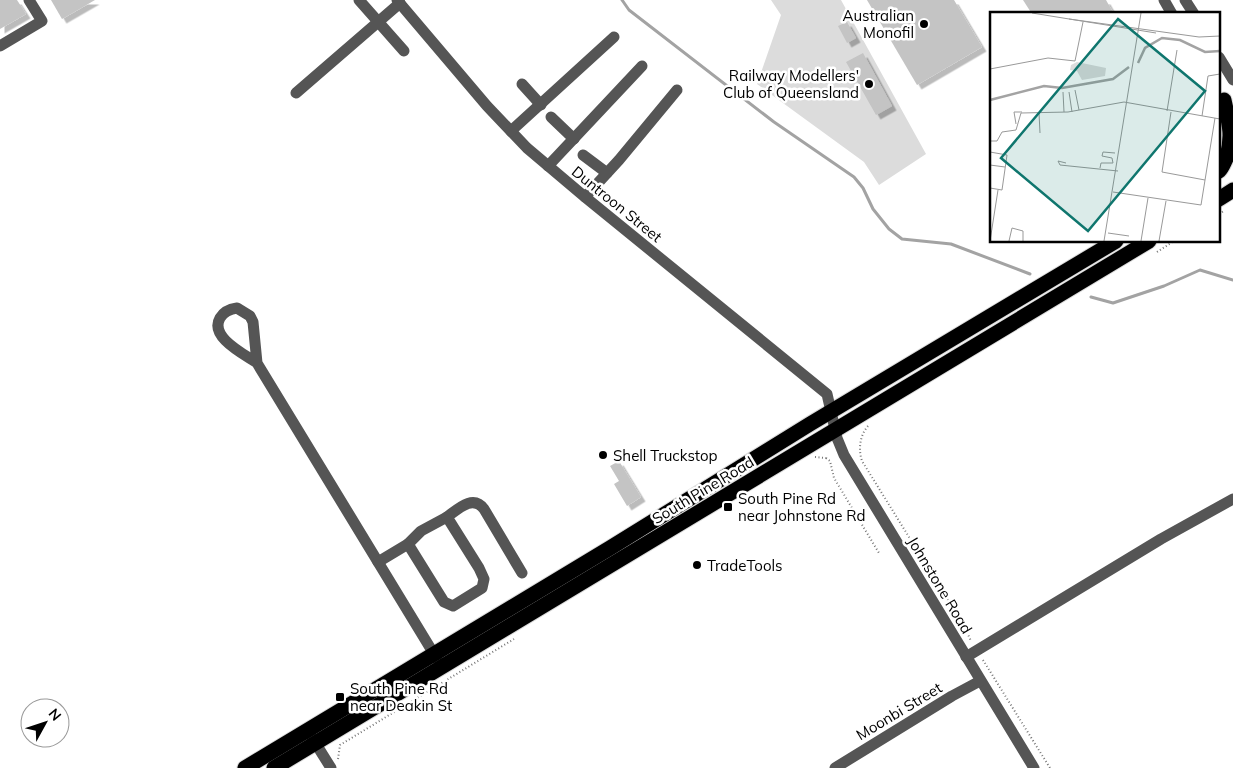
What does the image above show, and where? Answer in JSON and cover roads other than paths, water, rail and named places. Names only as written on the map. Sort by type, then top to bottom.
[{"type":"highway","points":[[1220,169],[1230,149],[1232,140],[1226,100]]},
{"type":"highway","points":[[1220,178],[1233,171]]},
{"type":"highway","points":[[1220,198],[1233,191]]},
{"type":"highway","name":"South Pine Road","points":[[274,768],[312,737],[433,654],[1114,242]]},
{"type":"highway","name":"South Pine Road","points":[[245,768],[312,737],[442,667],[1147,242]]},
{"type":"street","points":[[0,46],[42,21],[29,0]]},
{"type":"street","points":[[359,0],[404,51]]},
{"type":"street","points":[[1164,0],[1171,12]]},
{"type":"street","points":[[1186,0],[1193,12]]},
{"type":"street","points":[[296,93],[379,22],[399,1]]},
{"type":"street","name":"Duntroon Street","points":[[399,1],[487,106],[511,131],[585,197],[825,392],[830,401],[832,411]]},
{"type":"street","points":[[511,131],[614,37]]},
{"type":"street","points":[[1220,59],[1233,80]]},
{"type":"street","points":[[548,166],[642,66]]},
{"type":"street","points":[[522,84],[541,105]]},
{"type":"street","points":[[585,197],[677,90]]},
{"type":"street","points":[[550,117],[574,139]]},
{"type":"street","points":[[584,154],[606,173]]},
{"type":"street","points":[[257,363],[253,322],[250,316],[237,308],[228,310],[219,321],[219,330],[223,339],[257,363],[442,667]]},
{"type":"street","name":"Johnstone Road","points":[[832,411],[835,431],[844,455],[1034,768]]},
{"type":"street","points":[[966,657],[1161,538],[1233,499]]},
{"type":"street","points":[[378,562],[408,544],[421,531],[475,501],[480,503],[522,573]]},
{"type":"street","points":[[408,544],[444,602],[453,606],[478,592],[482,588],[484,579],[447,517]]},
{"type":"street","name":"Moonbi Street","points":[[834,768],[980,681]]},
{"type":"street","points":[[312,737],[335,764]]},
{"type":"waterway","points":[[622,0],[629,10],[774,122],[854,177],[863,188],[873,209],[889,229],[902,239],[951,244],[1030,274]]},
{"type":"waterway","points":[[1091,297],[1113,303],[1164,286],[1200,270],[1233,280]]},
{"type":"place","name":"Australian Monofil","points":[[924,24]]},
{"type":"place","name":"Railway Modellers' Club of Queensland","points":[[869,84]]},
{"type":"place","name":"Shell Truckstop","points":[[603,455]]},
{"type":"place","name":"South Pine Rd near Johnstone Rd","points":[[728,507]]},
{"type":"place","name":"TradeTools","points":[[697,565]]},
{"type":"place","name":"South Pine Rd near Deakin St","points":[[340,697]]}]
